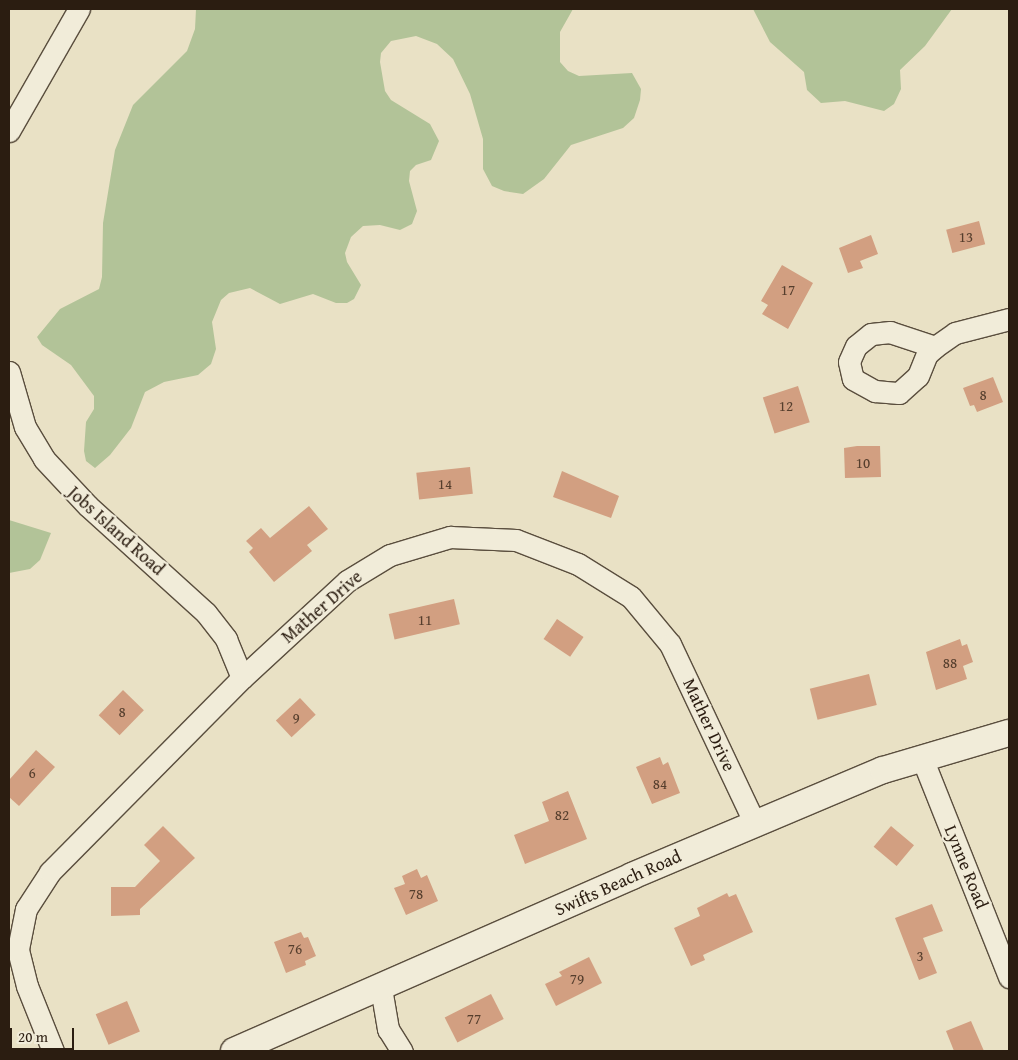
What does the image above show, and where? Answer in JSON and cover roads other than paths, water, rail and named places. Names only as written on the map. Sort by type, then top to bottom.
[{"type":"street","points":[[9,131],[79,9]]},
{"type":"street","points":[[934,347],[955,333],[1009,319]]},
{"type":"street","name":"Jobs Island Road","points":[[9,372],[25,427],[44,459],[88,506],[206,612],[226,639],[242,678]]},
{"type":"street","name":"Mather Drive","points":[[53,1051],[26,986],[18,950],[26,909],[50,872],[242,678],[347,581],[390,555],[450,537],[516,540],[578,564],[631,597],[670,644],[755,824]]},
{"type":"street","name":"Swifts Beach Road","points":[[234,1051],[883,770],[1009,732]]},
{"type":"street","name":"Lynne Road","points":[[922,758],[1009,977]]},
{"type":"street","points":[[380,988],[388,1029],[402,1051]]}]
